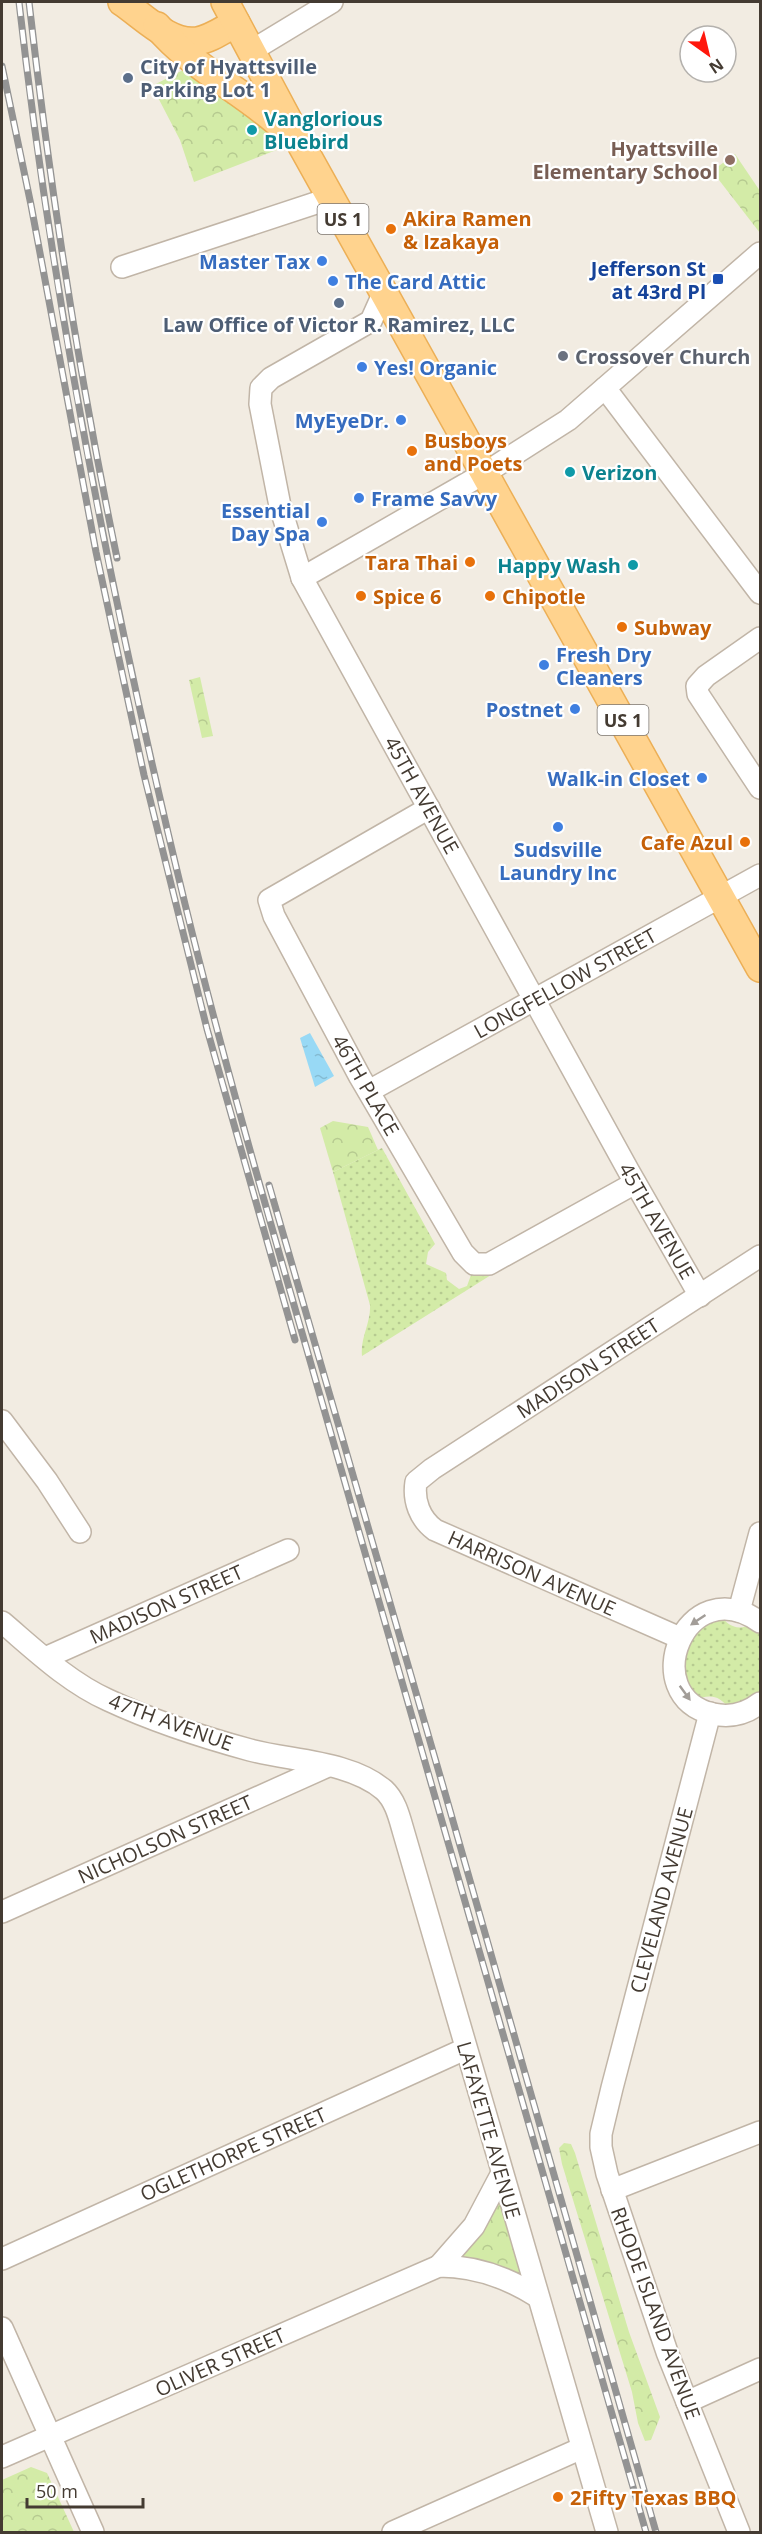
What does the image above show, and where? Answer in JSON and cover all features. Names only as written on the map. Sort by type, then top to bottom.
[{"type":"main road","points":[[123,2],[174,37],[198,41],[231,12]]},
{"type":"main road","name":"US 1","points":[[231,12],[302,146],[760,968]]},
{"type":"main road","points":[[157,26],[186,54],[262,108],[302,146]]},
{"type":"street","points":[[251,51],[332,2]]},
{"type":"street","points":[[122,267],[331,198]]},
{"type":"street","points":[[302,578],[485,473],[568,420],[760,253]]},
{"type":"street","points":[[384,292],[371,321],[405,329]]},
{"type":"street","name":"45TH AVENUE","points":[[371,321],[272,378],[261,388],[260,404],[280,506],[302,578],[635,1183],[700,1296]]},
{"type":"street","points":[[605,388],[760,593]]},
{"type":"street","points":[[760,638],[706,676],[697,686],[698,694],[760,788]]},
{"type":"street","name":"46TH PLACE","points":[[429,808],[269,900],[274,916],[369,1091],[463,1253],[474,1264],[489,1264],[635,1183]]},
{"type":"street","name":"LONGFELLOW STREET","points":[[369,1091],[760,875]]},
{"type":"street","name":"MADISON STREET","points":[[416,1482],[760,1256]]},
{"type":"street","points":[[2,1421],[80,1532]]},
{"type":"street","name":"HARRISON AVENUE","points":[[416,1482],[415,1490],[419,1510],[435,1530],[680,1638]]},
{"type":"street","points":[[740,1611],[760,1533]]},
{"type":"street","name":"MADISON STREET","points":[[45,1658],[288,1550]]},
{"type":"street","points":[[760,1622],[740,1611],[725,1609],[705,1614],[689,1626],[680,1638],[674,1658],[678,1683],[692,1703],[710,1713],[724,1716],[738,1714],[760,1703]]},
{"type":"street","name":"47TH AVENUE","points":[[2,1622],[85,1688],[134,1712],[249,1750],[328,1766]]},
{"type":"street","name":"CLEVELAND AVENUE","points":[[612,2088],[710,1713]]},
{"type":"street","name":"NICHOLSON STREET","points":[[2,1912],[328,1766]]},
{"type":"street","name":"LAFAYETTE AVENUE","points":[[328,1766],[348,1770],[362,1776],[385,1791],[392,1799],[403,1830],[501,2175],[607,2532]]},
{"type":"street","name":"OGLETHORPE STREET","points":[[2,2259],[465,2049]]},
{"type":"street","name":"RHODE ISLAND AVENUE","points":[[612,2088],[601,2134],[601,2147],[612,2190],[667,2352],[739,2532]]},
{"type":"street","points":[[612,2190],[760,2132]]},
{"type":"street","name":"OLIVER STREET","points":[[439,2266],[474,2226],[501,2175]]},
{"type":"street","name":"OLIVER STREET","points":[[2,2457],[439,2266],[460,2266],[488,2272],[516,2283],[538,2297]]},
{"type":"street","points":[[2,2328],[93,2532]]},
{"type":"street","points":[[687,2402],[760,2369]]},
{"type":"street","points":[[393,2532],[582,2448]]},
{"type":"green space","points":[[185,69],[250,113],[271,136],[279,149],[194,182],[180,140],[152,86]]},
{"type":"green space","points":[[735,154],[760,191],[760,233],[712,171]]},
{"type":"green space","points":[[200,677],[213,736],[202,738],[189,680]]},
{"type":"green space","points":[[333,1121],[368,1127],[378,1150],[333,1172],[320,1128]]},
{"type":"green space","points":[[382,1148],[435,1244],[428,1252],[426,1264],[446,1273],[447,1280],[459,1289],[467,1286],[471,1275],[491,1275],[362,1356],[370,1305],[333,1172]]},
{"type":"green space","points":[[720,1615],[734,1627],[752,1624],[760,1633],[760,1692],[757,1697],[729,1709],[718,1698],[705,1697],[695,1700],[684,1688],[682,1641]]},
{"type":"green space","points":[[564,2143],[571,2144],[575,2153],[629,2332],[660,2417],[651,2440],[645,2441],[638,2423],[632,2392],[562,2164],[559,2148]]},
{"type":"green space","points":[[501,2175],[538,2297],[451,2254]]},
{"type":"green space","points":[[31,2467],[47,2473],[74,2532],[2,2532],[2,2480]]},
{"type":"water","points":[[310,1033],[334,1076],[315,1087],[300,1038]]},
{"type":"railway","points":[[19,2],[33,116],[67,343],[133,681],[185,904],[266,1208],[646,2532]]},
{"type":"railway","points":[[29,2],[46,142],[67,281],[90,420],[117,558]]},
{"type":"railway","points":[[2,66],[31,205],[96,552],[144,775],[207,1029],[295,1340]]},
{"type":"railway","points":[[269,1185],[656,2532]]},
{"type":"place","name":"City of Hyattsville Parking Lot 1","points":[[128,78]]},
{"type":"place","name":"Vanglorious Bluebird","points":[[252,130]]},
{"type":"place","name":"Hyattsville Elementary School","points":[[730,160]]},
{"type":"place","name":"Akira Ramen & Izakaya","points":[[391,229]]},
{"type":"place","name":"Master Tax","points":[[322,261]]},
{"type":"place","name":"Jefferson St at 43rd Pl","points":[[718,279]]},
{"type":"place","name":"The Card Attic","points":[[333,281]]},
{"type":"place","name":"Law Office of Victor R. Ramirez, LLC","points":[[339,303]]},
{"type":"place","name":"Crossover Church","points":[[563,356]]},
{"type":"place","name":"Yes! Organic","points":[[362,367]]},
{"type":"place","name":"MyEyeDr.","points":[[401,420]]},
{"type":"place","name":"Busboys and Poets","points":[[412,451]]},
{"type":"place","name":"Verizon","points":[[570,472]]},
{"type":"place","name":"Frame Savvy","points":[[359,498]]},
{"type":"place","name":"Essential Day Spa","points":[[322,522]]},
{"type":"place","name":"Tara Thai","points":[[470,562]]},
{"type":"place","name":"Happy Wash","points":[[633,565]]},
{"type":"place","name":"Spice 6","points":[[361,596]]},
{"type":"place","name":"Chipotle","points":[[490,596]]},
{"type":"place","name":"Subway","points":[[622,627]]},
{"type":"place","name":"Fresh Dry Cleaners","points":[[544,665]]},
{"type":"place","name":"Postnet","points":[[575,709]]},
{"type":"place","name":"Walk-in Closet","points":[[702,778]]},
{"type":"place","name":"Sudsville Laundry Inc","points":[[558,827]]},
{"type":"place","name":"Cafe Azul","points":[[745,842]]},
{"type":"place","name":"2Fifty Texas BBQ","points":[[558,2497]]}]
